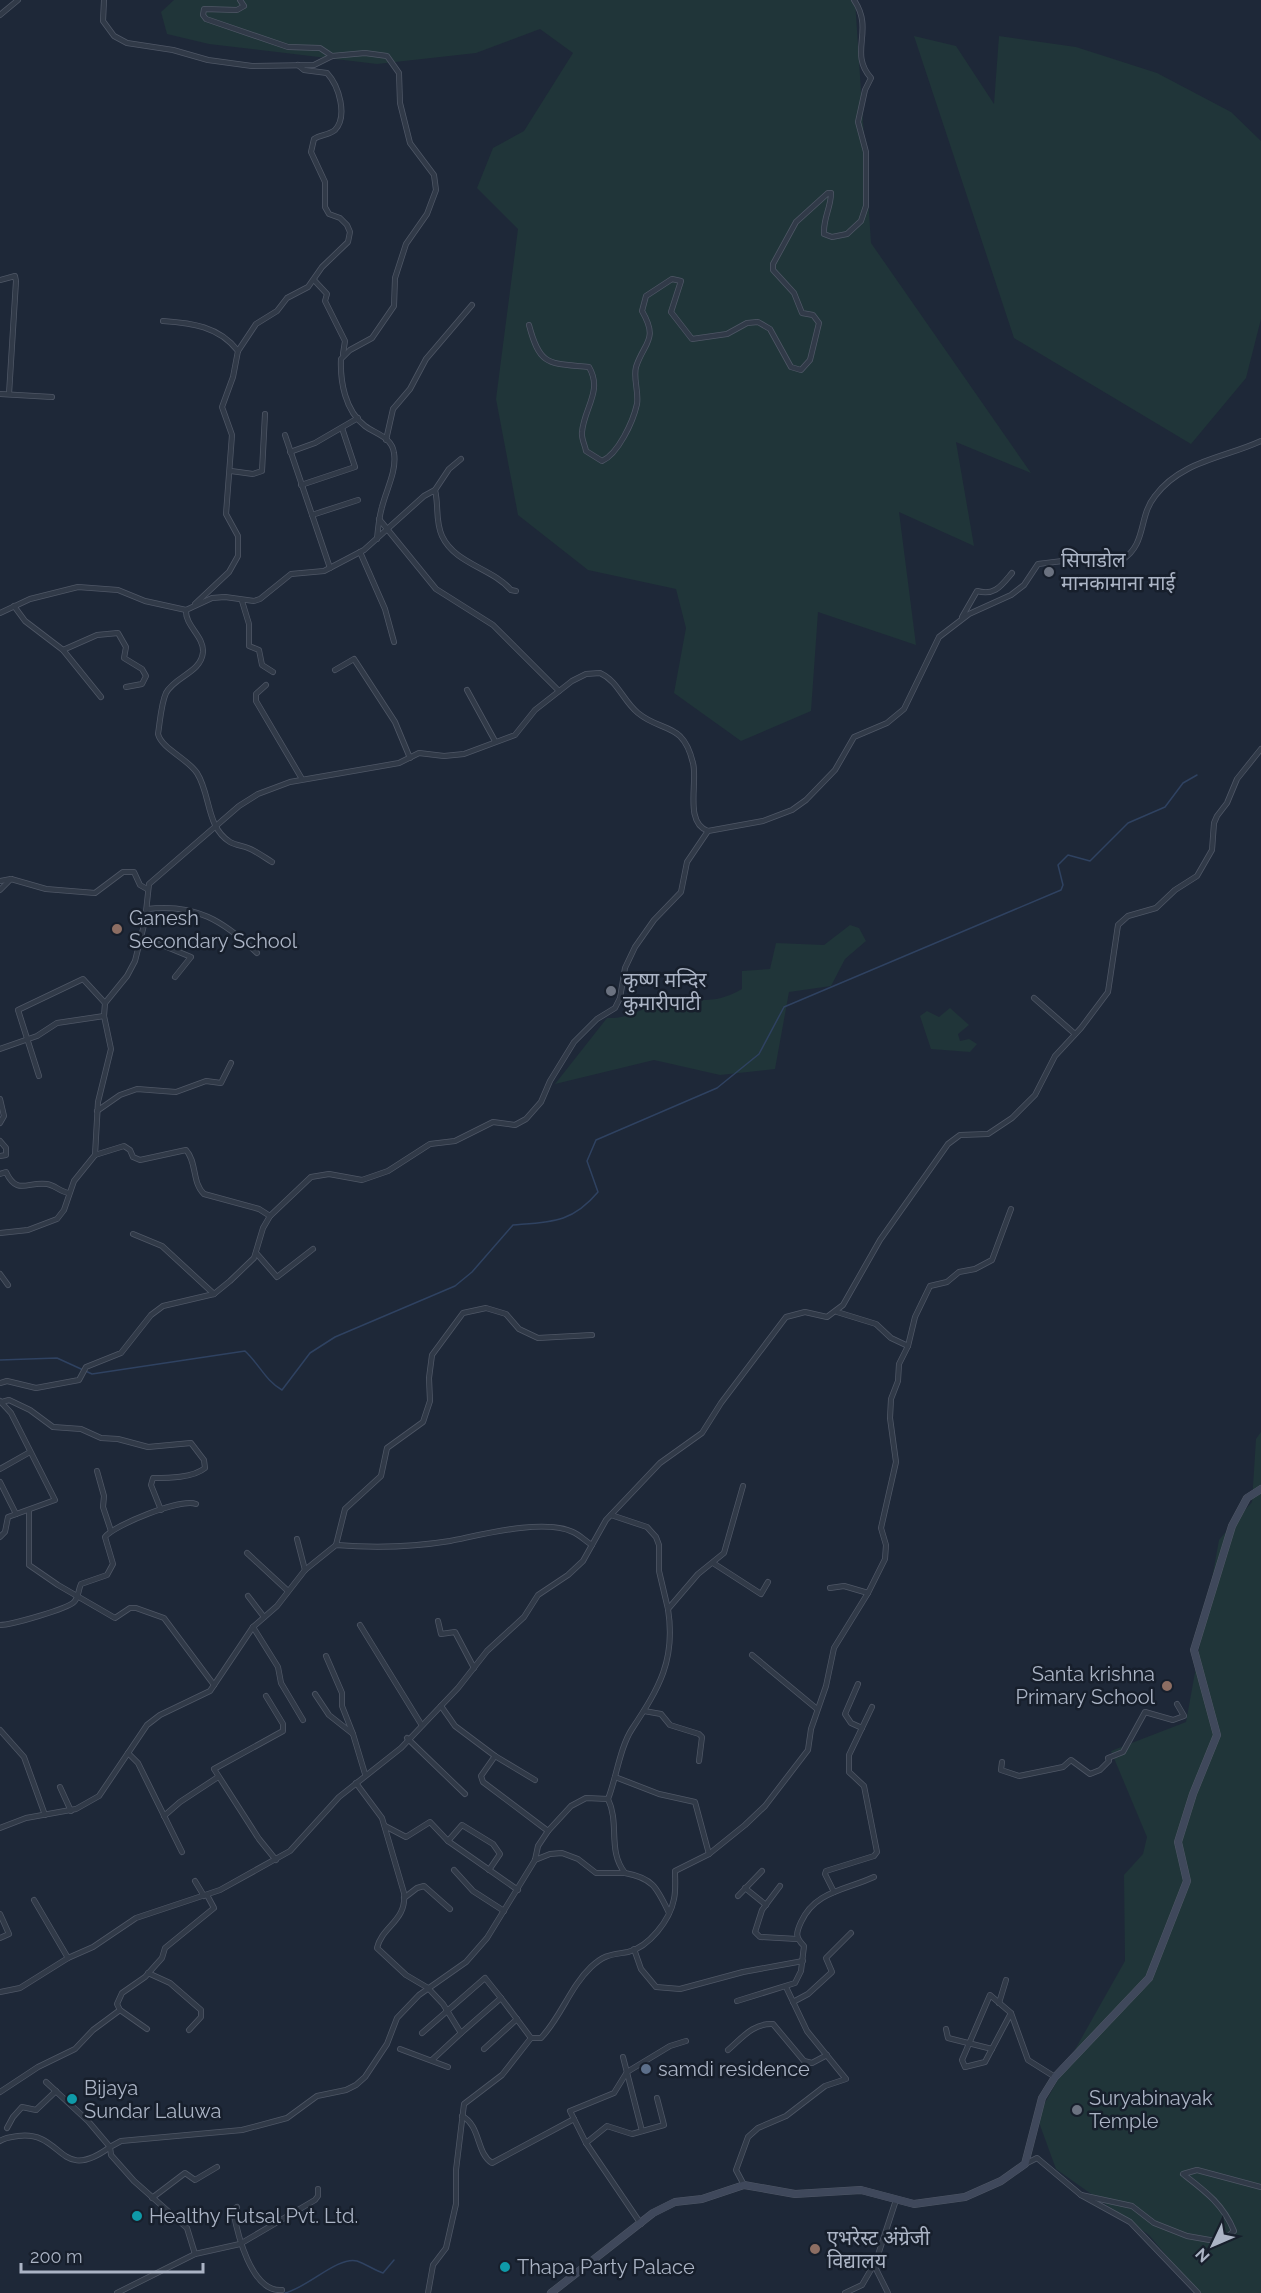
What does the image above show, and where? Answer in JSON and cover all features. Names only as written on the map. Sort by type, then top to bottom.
[{"type":"main road","points":[[551,2293],[653,2213],[675,2202],[702,2199],[744,2185],[795,2194],[861,2190],[914,2204],[965,2197],[1001,2181],[1025,2164],[1042,2098],[1055,2077],[1149,1978],[1187,1881],[1178,1842],[1193,1794],[1217,1736],[1194,1650],[1232,1526],[1247,1498],[1261,1490]]},
{"type":"street","points":[[0,15],[18,0]]},
{"type":"street","points":[[104,0],[103,21],[106,28],[127,43],[252,66],[314,64],[332,56],[365,53],[387,56],[399,73],[399,103],[410,143],[434,175],[436,190],[427,214],[406,244],[395,278],[394,306],[372,338],[343,354]]},
{"type":"street","points":[[240,0],[244,6],[237,10],[204,9],[203,15],[206,19],[288,47],[320,48],[332,56]]},
{"type":"street","points":[[529,325],[535,349],[552,363],[589,368],[594,377],[594,397],[582,433],[586,451],[602,461],[612,456],[620,445],[637,404],[636,367],[648,347],[650,324],[642,311],[646,296],[672,279],[681,281],[671,312],[692,339],[727,334],[747,322],[758,322],[770,329],[791,368],[801,370],[810,360],[819,323],[813,315],[802,313],[794,293],[773,270],[773,264],[796,222],[828,193],[831,193],[831,205],[823,220],[824,234],[832,237],[847,234],[861,221],[866,206],[866,152],[858,122],[865,90],[871,78],[864,70],[860,58],[864,21],[854,0]]},
{"type":"street","points":[[186,610],[229,572],[238,556],[238,536],[227,518],[225,509],[231,471],[232,435],[222,407],[233,377],[238,351],[256,324],[277,311],[287,298],[303,292],[326,262],[348,242],[350,232],[340,218],[329,214],[325,207],[325,182],[311,152],[314,139],[336,128],[342,118],[341,104],[327,73],[304,70],[298,65]]},
{"type":"street","points":[[0,280],[15,276],[16,281],[9,394]]},
{"type":"street","points":[[314,280],[327,294],[325,301],[345,341],[340,376],[349,406],[364,426],[386,440],[394,453],[394,469],[379,519],[377,539]]},
{"type":"street","points":[[386,440],[393,409],[410,389],[426,359],[472,305]]},
{"type":"street","points":[[163,321],[195,324],[214,331],[231,342],[238,351]]},
{"type":"street","points":[[0,394],[52,397]]},
{"type":"street","points":[[231,471],[253,474],[262,471],[265,414]]},
{"type":"street","points":[[290,452],[315,443],[358,418]]},
{"type":"street","points":[[301,485],[355,467],[342,428]]},
{"type":"street","points":[[285,435],[330,568]]},
{"type":"street","points":[[0,1233],[28,1230],[57,1219],[64,1210],[69,1193],[94,1155],[97,1111],[111,1049],[104,1016],[105,1003],[132,968],[147,909],[147,890],[156,876],[192,849],[238,806],[280,784],[391,765],[425,752],[444,756],[464,754],[515,735],[529,715],[559,691],[580,676],[600,673],[614,683],[639,714],[676,732],[693,764],[693,802],[701,827],[708,831],[763,821],[792,810],[806,801],[835,771],[854,738],[887,723],[904,709],[939,637],[961,620],[1011,595],[1024,585],[1035,568],[1043,561],[1087,558],[1122,560],[1137,546],[1151,501],[1166,484],[1186,469],[1261,441]]},
{"type":"street","points":[[195,603],[225,597],[242,601],[260,599],[291,574],[324,571],[360,552],[424,496],[435,490],[449,469],[461,459]]},
{"type":"street","points":[[435,490],[437,521],[443,539],[461,558],[503,581],[511,590],[516,591]]},
{"type":"street","points":[[312,515],[358,500]]},
{"type":"street","points":[[379,519],[436,590],[493,625],[559,691]]},
{"type":"street","points":[[360,552],[385,609],[394,642]]},
{"type":"street","points":[[961,620],[977,591],[987,594],[996,591],[1012,573]]},
{"type":"street","points":[[0,613],[30,599],[78,587],[118,590],[145,601],[186,610]]},
{"type":"street","points":[[242,601],[249,624],[249,646],[259,650],[262,665],[273,672]]},
{"type":"street","points":[[14,606],[25,621],[63,650],[101,697]]},
{"type":"street","points":[[186,610],[186,616],[202,644],[203,655],[200,664],[166,693],[158,734],[163,744],[180,754],[195,771],[206,789],[211,818],[215,827],[230,842],[250,848],[272,862]]},
{"type":"street","points":[[63,650],[97,635],[118,633],[126,647],[124,658],[142,669],[146,676],[142,684],[126,687]]},
{"type":"street","points":[[334,670],[354,659],[395,722],[410,758]]},
{"type":"street","points":[[266,685],[256,694],[256,701],[302,779]]},
{"type":"street","points":[[468,690],[495,741]]},
{"type":"street","points":[[0,1992],[20,1988],[68,1958],[93,1947],[136,1918],[205,1895],[276,1860],[290,1851],[329,1808],[365,1774],[390,1758],[441,1706],[487,1651],[524,1617],[538,1595],[568,1575],[583,1561],[601,1526],[667,1456],[702,1433],[720,1403],[737,1384],[786,1317],[805,1312],[827,1317],[837,1312],[880,1240],[912,1198],[944,1149],[960,1135],[988,1134],[1022,1110],[1040,1087],[1055,1056],[1108,992],[1118,925],[1128,916],[1156,908],[1174,890],[1197,876],[1212,850],[1214,823],[1217,816],[1227,803],[1237,779],[1261,749]]},
{"type":"street","points":[[0,1383],[7,1381],[36,1388],[75,1382],[83,1376],[85,1369],[121,1353],[151,1315],[163,1306],[214,1294],[246,1267],[256,1254],[263,1228],[270,1216],[311,1177],[329,1174],[362,1180],[388,1171],[430,1144],[455,1141],[493,1122],[515,1125],[526,1119],[541,1102],[550,1081],[574,1041],[597,1019],[615,1008],[620,998],[622,978],[629,957],[654,920],[681,892],[687,862],[708,831]]},
{"type":"street","points":[[0,881],[11,879],[46,889],[95,893],[123,872],[134,872],[140,885],[147,890]]},
{"type":"street","points":[[0,890],[11,879]]},
{"type":"street","points":[[147,909],[166,907],[194,910],[232,929],[257,953]]},
{"type":"street","points":[[140,939],[191,957],[175,977]]},
{"type":"street","points":[[39,1076],[17,1013],[22,1007],[83,978],[105,1003]]},
{"type":"street","points":[[1034,998],[1075,1034]]},
{"type":"street","points":[[0,1049],[26,1041],[57,1023],[104,1016]]},
{"type":"street","points":[[97,1111],[120,1095],[137,1089],[176,1092],[206,1081],[221,1083],[231,1063]]},
{"type":"street","points":[[0,1099],[4,1116],[0,1124]]},
{"type":"street","points":[[0,1141],[6,1148],[6,1155],[0,1156]]},
{"type":"street","points":[[94,1155],[124,1146],[133,1157],[140,1160],[186,1150],[190,1156],[198,1188],[204,1194],[259,1209],[270,1216]]},
{"type":"street","points":[[0,1174],[6,1172],[12,1182],[18,1186],[50,1184],[57,1190],[69,1193]]},
{"type":"street","points":[[531,2038],[541,2038],[555,2023],[574,1988],[590,1968],[604,1956],[634,1949],[649,1941],[669,1913],[674,1899],[675,1871],[709,1854],[765,1806],[808,1750],[834,1648],[868,1593],[885,1559],[886,1545],[881,1528],[896,1462],[890,1418],[891,1399],[898,1381],[899,1364],[908,1346],[915,1317],[930,1286],[947,1282],[959,1272],[975,1269],[992,1260],[1011,1209]]},
{"type":"street","points":[[133,1234],[162,1246],[197,1279],[211,1288],[214,1294]]},
{"type":"street","points":[[256,1254],[277,1277],[313,1249]]},
{"type":"street","points":[[0,1274],[8,1285]]},
{"type":"street","points":[[0,1828],[45,1815],[70,1811],[99,1796],[153,1719],[203,1696],[214,1685],[253,1626],[277,1606],[305,1570],[336,1545],[345,1509],[381,1476],[387,1448],[423,1422],[430,1401],[429,1378],[432,1355],[463,1312],[486,1308],[506,1314],[519,1329],[538,1338],[592,1335]]},
{"type":"street","points":[[837,1312],[876,1324],[891,1338],[908,1346]]},
{"type":"street","points":[[0,1537],[5,1532],[6,1520],[55,1500],[11,1413],[1,1402],[9,1400],[22,1406],[52,1427],[81,1429],[101,1438],[118,1439],[148,1447],[190,1443],[204,1460],[205,1468],[176,1477],[153,1478],[151,1485],[161,1510]]},
{"type":"street","points":[[0,1469],[30,1452]]},
{"type":"street","points":[[97,1471],[104,1496],[103,1507],[111,1531]]},
{"type":"street","points":[[0,1482],[16,1514]]},
{"type":"street","points":[[668,1609],[698,1574],[724,1553],[743,1486]]},
{"type":"street","points":[[0,1624],[13,1623],[68,1606],[78,1596],[81,1584],[102,1579],[113,1568],[105,1542],[105,1537],[111,1531],[161,1510],[187,1503],[196,1504]]},
{"type":"street","points":[[28,1510],[29,1565],[115,1618],[130,1608],[164,1618],[214,1685]]},
{"type":"street","points":[[611,1515],[647,1527],[656,1537],[659,1545],[659,1571],[672,1632],[670,1648],[659,1686],[632,1729],[608,1799],[616,1820],[614,1847],[617,1863],[625,1873]]},
{"type":"street","points":[[336,1545],[375,1547],[420,1544],[536,1528],[572,1532],[592,1545]]},
{"type":"street","points":[[297,1539],[305,1570]]},
{"type":"street","points":[[247,1553],[288,1591]]},
{"type":"street","points":[[713,1563],[761,1594],[768,1582]]},
{"type":"street","points":[[830,1588],[844,1586],[868,1593]]},
{"type":"street","points":[[248,1596],[264,1617]]},
{"type":"street","points":[[438,1622],[441,1634],[455,1632],[474,1668]]},
{"type":"street","points":[[360,1625],[422,1724]]},
{"type":"street","points":[[253,1626],[278,1667],[281,1683],[303,1720]]},
{"type":"street","points":[[752,1655],[817,1709]]},
{"type":"street","points":[[326,1656],[342,1693],[342,1706],[365,1774]]},
{"type":"street","points":[[858,1684],[845,1714],[851,1723],[862,1728]]},
{"type":"street","points":[[315,1694],[335,1721],[353,1734]]},
{"type":"street","points":[[266,1696],[283,1724],[283,1731],[229,1762],[215,1766],[218,1777],[276,1860]]},
{"type":"street","points":[[1002,1762],[1000,1770],[1019,1776],[1063,1767],[1071,1760],[1090,1774],[1100,1770],[1109,1761],[1108,1758],[1123,1752],[1145,1712],[1173,1720],[1184,1716],[1177,1704]]},
{"type":"street","points":[[441,1706],[455,1726],[495,1756],[535,1780]]},
{"type":"street","points":[[834,1892],[825,1874],[826,1871],[874,1856],[877,1852],[864,1786],[849,1772],[849,1755],[872,1707]]},
{"type":"street","points":[[644,1710],[661,1714],[670,1725],[699,1734],[702,1737],[699,1761]]},
{"type":"street","points":[[0,1730],[24,1757],[45,1815]]},
{"type":"street","points":[[408,1738],[465,1794]]},
{"type":"street","points":[[128,1753],[138,1763],[182,1852]]},
{"type":"street","points":[[495,1756],[481,1779],[548,1831]]},
{"type":"street","points":[[164,1816],[180,1802],[218,1777]]},
{"type":"street","points":[[615,1777],[659,1794],[695,1802],[709,1854]]},
{"type":"street","points":[[356,1783],[382,1818],[405,1905],[398,1919],[378,1942],[377,1948],[406,1975],[428,1988],[443,2004],[461,2033]]},
{"type":"street","points":[[60,1787],[70,1811]]},
{"type":"street","points":[[0,2141],[5,2137],[27,2134],[40,2137],[71,2161],[78,2162],[100,2155],[121,2141],[242,2130],[287,2118],[317,2096],[346,2090],[365,2077],[387,2044],[397,2018],[428,1988],[466,1962],[487,1938],[518,1890],[535,1860],[538,1846],[548,1831],[571,1806],[586,1798],[608,1799]]},
{"type":"street","points":[[385,1826],[406,1838],[430,1822],[448,1841],[518,1890]]},
{"type":"street","points":[[448,1841],[462,1825],[493,1844],[500,1854],[489,1870]]},
{"type":"street","points":[[535,1860],[550,1854],[562,1853],[578,1860],[596,1873],[625,1873],[643,1877],[657,1889],[669,1913]]},
{"type":"street","points":[[454,1870],[473,1891],[504,1911]]},
{"type":"street","points":[[738,1896],[762,1871]]},
{"type":"street","points":[[737,2001],[795,1983],[800,1976],[804,1946],[797,1939],[796,1932],[806,1910],[813,1901],[874,1877]]},
{"type":"street","points":[[147,2029],[120,2010],[117,2004],[118,1998],[148,1973],[162,1958],[165,1948],[214,1908],[195,1881]]},
{"type":"street","points":[[404,1898],[417,1888],[424,1886],[450,1909]]},
{"type":"street","points":[[780,1886],[766,1905],[756,1926],[757,1936],[797,1939]]},
{"type":"street","points":[[745,1888],[766,1905]]},
{"type":"street","points":[[34,1900],[68,1958]]},
{"type":"street","points":[[0,1914],[9,1934],[0,1938]]},
{"type":"street","points":[[794,2002],[808,1994],[832,1972],[826,1958],[851,1934]]},
{"type":"street","points":[[634,1949],[641,1969],[656,1987],[680,1989],[743,1972],[802,1961]]},
{"type":"street","points":[[148,1973],[170,1983],[201,2010],[201,2017],[189,2030]]},
{"type":"street","points":[[422,2033],[485,1978],[531,2038]]},
{"type":"street","points":[[999,2002],[1005,1980]]},
{"type":"street","points":[[744,2185],[736,2170],[748,2137],[758,2128],[791,2113],[825,2086],[846,2079],[807,2031],[786,1987]]},
{"type":"street","points":[[1011,2013],[985,2062],[965,2067],[962,2060],[990,1995],[1011,2013],[1028,2060],[1055,2077]]},
{"type":"street","points":[[432,2060],[501,1998]]},
{"type":"street","points":[[0,2092],[38,2067],[75,2049],[93,2030],[120,2010]]},
{"type":"street","points":[[484,2049],[517,2019]]},
{"type":"street","points":[[728,2050],[753,2028],[763,2024],[773,2024],[804,2061],[812,2063],[826,2055]]},
{"type":"street","points":[[946,2029],[948,2038],[992,2049]]},
{"type":"street","points":[[428,2293],[433,2265],[446,2247],[456,2204],[456,2170],[464,2104],[502,2075],[531,2038]]},
{"type":"street","points":[[641,2224],[586,2143],[570,2111],[614,2093],[627,2072],[670,2046],[686,2041]]},
{"type":"street","points":[[400,2049],[448,2067]]},
{"type":"street","points":[[623,2057],[642,2131]]},
{"type":"street","points":[[46,2082],[88,2121],[110,2148],[111,2155],[152,2198],[188,2228],[195,2254]]},
{"type":"street","points":[[7,2128],[22,2107],[36,2110],[56,2091]]},
{"type":"street","points":[[586,2143],[607,2126],[632,2134],[664,2125],[657,2098]]},
{"type":"street","points":[[462,2116],[471,2121],[485,2156],[492,2163],[574,2119]]},
{"type":"street","points":[[1025,2164],[1037,2158],[1081,2195],[1130,2222],[1198,2293]]},
{"type":"street","points":[[195,2180],[217,2167]]},
{"type":"street","points":[[1081,2195],[1132,2206],[1154,2223],[1187,2236],[1221,2242],[1234,2231],[1228,2217],[1217,2201],[1183,2174],[1197,2170],[1261,2187]]},
{"type":"street","points":[[152,2198],[185,2172],[199,2186]]},
{"type":"street","points":[[117,2293],[195,2254],[240,2244],[315,2200],[318,2196],[318,2189]]},
{"type":"street","points":[[845,2293],[862,2285],[874,2265],[896,2200]]},
{"type":"street","points":[[237,2207],[233,2210],[240,2244],[250,2267],[272,2289],[282,2290]]},
{"type":"street","points":[[874,2265],[888,2293]]},
{"type":"green space","points":[[174,0],[855,0],[871,243],[1031,473],[956,442],[974,546],[899,512],[916,645],[818,612],[811,711],[741,741],[674,693],[686,628],[676,589],[588,570],[518,515],[496,399],[518,229],[477,188],[493,148],[524,131],[573,53],[540,29],[476,53],[377,64],[209,44],[167,34],[161,12]]},
{"type":"green space","points":[[914,36],[956,46],[994,104],[999,36],[1076,47],[1157,73],[1231,112],[1261,141],[1261,319],[1246,378],[1191,444],[1014,338]]},
{"type":"green space","points":[[850,925],[859,928],[866,941],[845,959],[831,986],[789,992],[775,1069],[720,1075],[654,1060],[555,1084],[607,1018],[633,1014],[669,1001],[722,998],[742,989],[742,971],[770,969],[776,943],[824,945]]},
{"type":"green space","points":[[950,1008],[969,1025],[958,1034],[960,1041],[969,1039],[977,1044],[970,1052],[931,1049],[920,1016],[927,1011],[939,1017]]},
{"type":"green space","points":[[1261,1432],[1261,2293],[1198,2293],[1149,2235],[1056,2169],[1037,2117],[1125,1961],[1124,1875],[1143,1854],[1147,1837],[1111,1751],[1186,1722],[1219,1540],[1252,1502],[1256,1439]]},
{"type":"waterway","points":[[0,1360],[57,1358],[92,1374],[245,1351],[271,1382],[282,1390],[310,1353],[335,1337],[455,1286],[472,1272],[513,1225],[560,1219],[579,1210],[598,1192],[587,1161],[596,1140],[717,1088],[759,1054],[784,1007],[1061,890],[1063,885],[1058,865],[1068,855],[1090,861],[1128,823],[1165,807],[1183,783],[1197,775]]},
{"type":"waterway","points":[[285,2293],[341,2263],[357,2261],[383,2273],[394,2260]]},
{"type":"place","name":"सिपाडोल मानकामाना माई","points":[[1049,572]]},
{"type":"place","name":"Ganesh Secondary School","points":[[117,929]]},
{"type":"place","name":"कृष्ण मन्दिर कुमारीपाटी","points":[[611,991]]},
{"type":"place","name":"Santa krishna Primary School","points":[[1167,1686]]},
{"type":"place","name":"samdi residence","points":[[646,2069]]},
{"type":"place","name":"Bijaya Sundar Laluwa","points":[[72,2099]]},
{"type":"place","name":"Suryabinayak Temple","points":[[1077,2110]]},
{"type":"place","name":"Healthy Futsal Pvt. Ltd.","points":[[137,2216]]},
{"type":"place","name":"एभरेस्ट अंग्रेजी विद्यालय","points":[[815,2249]]},
{"type":"place","name":"Thapa Party Palace","points":[[505,2267]]}]
